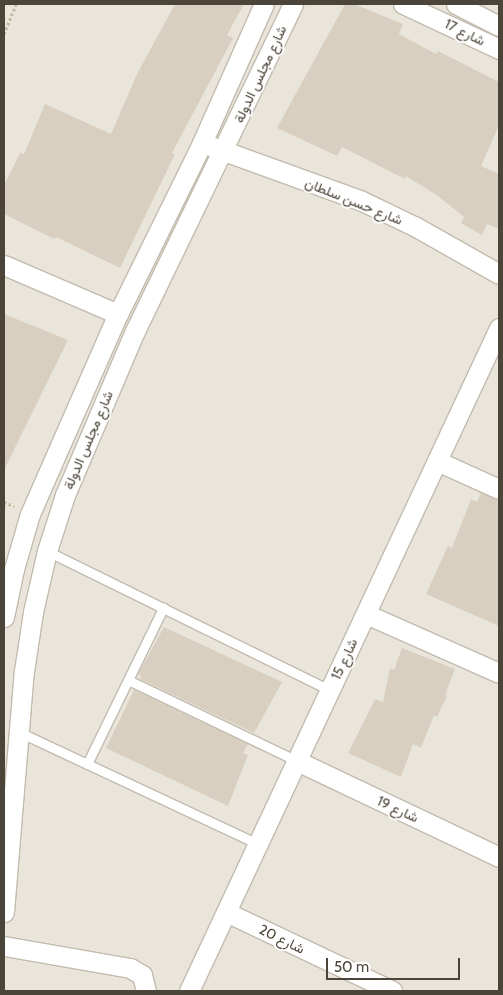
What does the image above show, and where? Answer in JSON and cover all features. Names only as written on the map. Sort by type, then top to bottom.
[{"type":"street","name":"شارع مجلس الدولة","points":[[4,617],[14,569],[30,514],[118,314],[202,143],[264,4]]},
{"type":"street","name":"شارع مجلس الدولة","points":[[4,912],[18,732],[27,654],[47,550],[66,494],[135,331],[293,4]]},
{"type":"street","name":"شارع 17","points":[[404,4],[499,49]]},
{"type":"street","name":"شارع 17","points":[[456,4],[499,26]]},
{"type":"street","name":"شارع حسن سلطان","points":[[202,143],[380,210],[499,274]]},
{"type":"street","points":[[4,265],[118,314]]},
{"type":"street","name":"شارع 15","points":[[189,991],[499,328]]},
{"type":"street","points":[[437,460],[499,489]]},
{"type":"street","points":[[366,614],[499,673]]},
{"type":"street","name":"شارع 19","points":[[297,761],[499,857]]},
{"type":"street","name":"شارع 20","points":[[226,912],[392,991]]},
{"type":"street","points":[[4,946],[130,968],[142,975],[146,991]]},
{"type":"lane","points":[[47,550],[330,690]]},
{"type":"lane","points":[[87,764],[163,608]]},
{"type":"lane","points":[[128,680],[297,761]]},
{"type":"lane","points":[[18,732],[258,844]]},
{"type":"path","points":[[4,34],[16,4]]},
{"type":"shaded area","points":[[4,4],[499,4],[499,991],[4,991]]},
{"type":"building","points":[[175,4],[244,4],[227,35],[233,38],[172,153],[175,154],[120,268],[56,237],[54,239],[4,214],[4,185],[20,153],[24,154],[45,104],[111,134],[137,74]]},
{"type":"building","points":[[345,4],[354,4],[403,24],[399,34],[436,54],[438,51],[499,82],[499,125],[481,166],[499,174],[499,229],[487,224],[482,235],[461,223],[464,217],[438,196],[406,176],[405,179],[342,147],[337,156],[277,128]]},
{"type":"building","points":[[4,314],[68,340],[4,470]]},
{"type":"building","points":[[481,493],[499,500],[499,626],[426,594],[448,546],[452,548],[471,499],[477,502]]},
{"type":"building","points":[[164,627],[282,682],[254,733],[140,679],[141,676],[138,674]]},
{"type":"building","points":[[402,648],[455,669],[445,695],[447,696],[437,717],[434,715],[421,748],[413,744],[401,777],[348,753],[375,699],[383,702],[390,668],[394,670]]},
{"type":"building","points":[[134,690],[248,744],[243,753],[248,755],[228,806],[106,748]]}]
